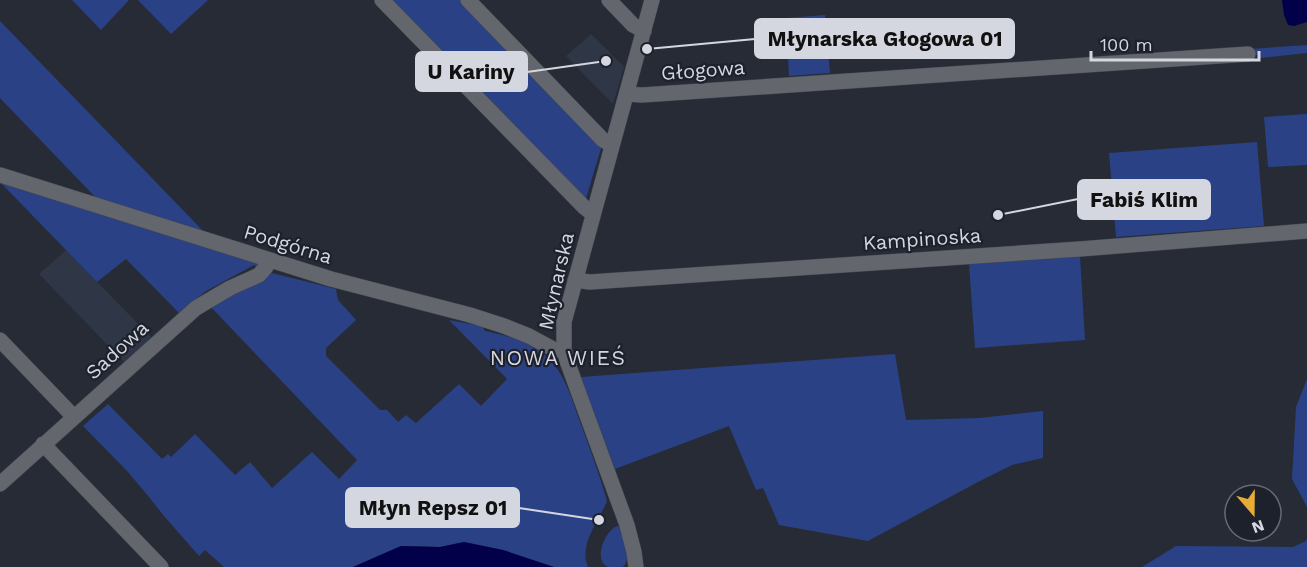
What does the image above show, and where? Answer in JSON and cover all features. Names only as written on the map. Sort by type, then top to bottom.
[{"type":"street","points":[[382,0],[593,214]]},
{"type":"street","points":[[468,0],[603,140],[612,145]]},
{"type":"street","points":[[609,0],[633,25],[644,31]]},
{"type":"street","name":"Młynarska","points":[[636,567],[627,525],[567,361],[564,350],[564,322],[652,0]]},
{"type":"street","name":"Głogowa","points":[[627,94],[642,95],[1248,54]]},
{"type":"street","name":"Podgórna","points":[[0,175],[331,279],[470,315],[529,336],[555,350],[564,350]]},
{"type":"street","name":"Kampinoska","points":[[575,280],[590,282],[1307,231]]},
{"type":"street","name":"Sadowa","points":[[0,484],[196,308],[230,288],[259,275],[266,267],[268,260]]},
{"type":"street","points":[[0,340],[74,417]]},
{"type":"street","points":[[44,444],[161,567]]},
{"type":"shaded area","points":[[72,0],[129,0],[101,30]]},
{"type":"shaded area","points":[[138,0],[208,0],[171,34]]},
{"type":"shaded area","points":[[390,0],[461,0],[602,145],[585,202]]},
{"type":"shaded area","points":[[1282,0],[1307,0],[1307,22],[1294,26],[1288,25]]},
{"type":"shaded area","points":[[825,15],[830,73],[789,76],[786,18]]},
{"type":"shaded area","points":[[0,21],[209,237],[99,201],[0,98]]},
{"type":"shaded area","points":[[591,34],[624,67],[613,104],[566,56]]},
{"type":"shaded area","points":[[1307,45],[1307,53],[1260,58],[1250,49]]},
{"type":"shaded area","points":[[1307,114],[1307,165],[1268,167],[1264,117]]},
{"type":"shaded area","points":[[1257,142],[1264,226],[1116,237],[1109,153]]},
{"type":"shaded area","points":[[0,182],[259,264],[260,268],[254,265],[206,291],[179,313],[126,259],[97,282]]},
{"type":"shaded area","points":[[66,250],[152,338],[124,362],[39,274]]},
{"type":"shaded area","points":[[1080,256],[1085,340],[975,348],[969,264]]},
{"type":"shaded area","points":[[272,273],[336,289],[338,300],[356,320],[326,348],[326,356],[380,410],[387,410],[398,422],[406,415],[416,423],[459,384],[481,406],[507,379],[449,320],[482,326],[485,331],[521,341],[549,359],[562,376],[571,396],[607,501],[588,542],[586,559],[588,567],[554,567],[503,550],[464,542],[440,547],[401,546],[353,567],[224,567],[205,550],[199,556],[128,472],[83,426],[108,404],[162,459],[168,454],[171,457],[195,434],[235,475],[250,462],[272,488],[312,452],[339,479],[357,460],[209,305],[254,280]]},
{"type":"shaded area","points":[[895,354],[906,420],[979,418],[1043,411],[1043,458],[1012,465],[868,541],[779,525],[763,488],[756,490],[729,426],[615,469],[581,377]]},
{"type":"shaded area","points":[[1307,379],[1307,507],[1292,479],[1296,407]]},
{"type":"shaded area","points":[[617,526],[621,527],[627,547],[627,558],[623,567],[608,567],[601,558],[602,545],[609,533]]},
{"type":"shaded area","points":[[1307,538],[1307,567],[1142,567],[1176,546],[1293,547],[1306,541]]},
{"type":"shaded area","points":[[464,542],[503,550],[554,567],[353,567],[401,546],[440,547]]},
{"type":"place","name":"Młynarska Głogowa 01","points":[[647,49]]},
{"type":"place","name":"U Kariny","points":[[606,61]]},
{"type":"place","name":"Fabiś Klim","points":[[998,215]]},
{"type":"place","name":"Młyn Repsz 01","points":[[599,520]]},
{"type":"district","name":"NOWA WIEŚ","points":[[558,358]]}]
